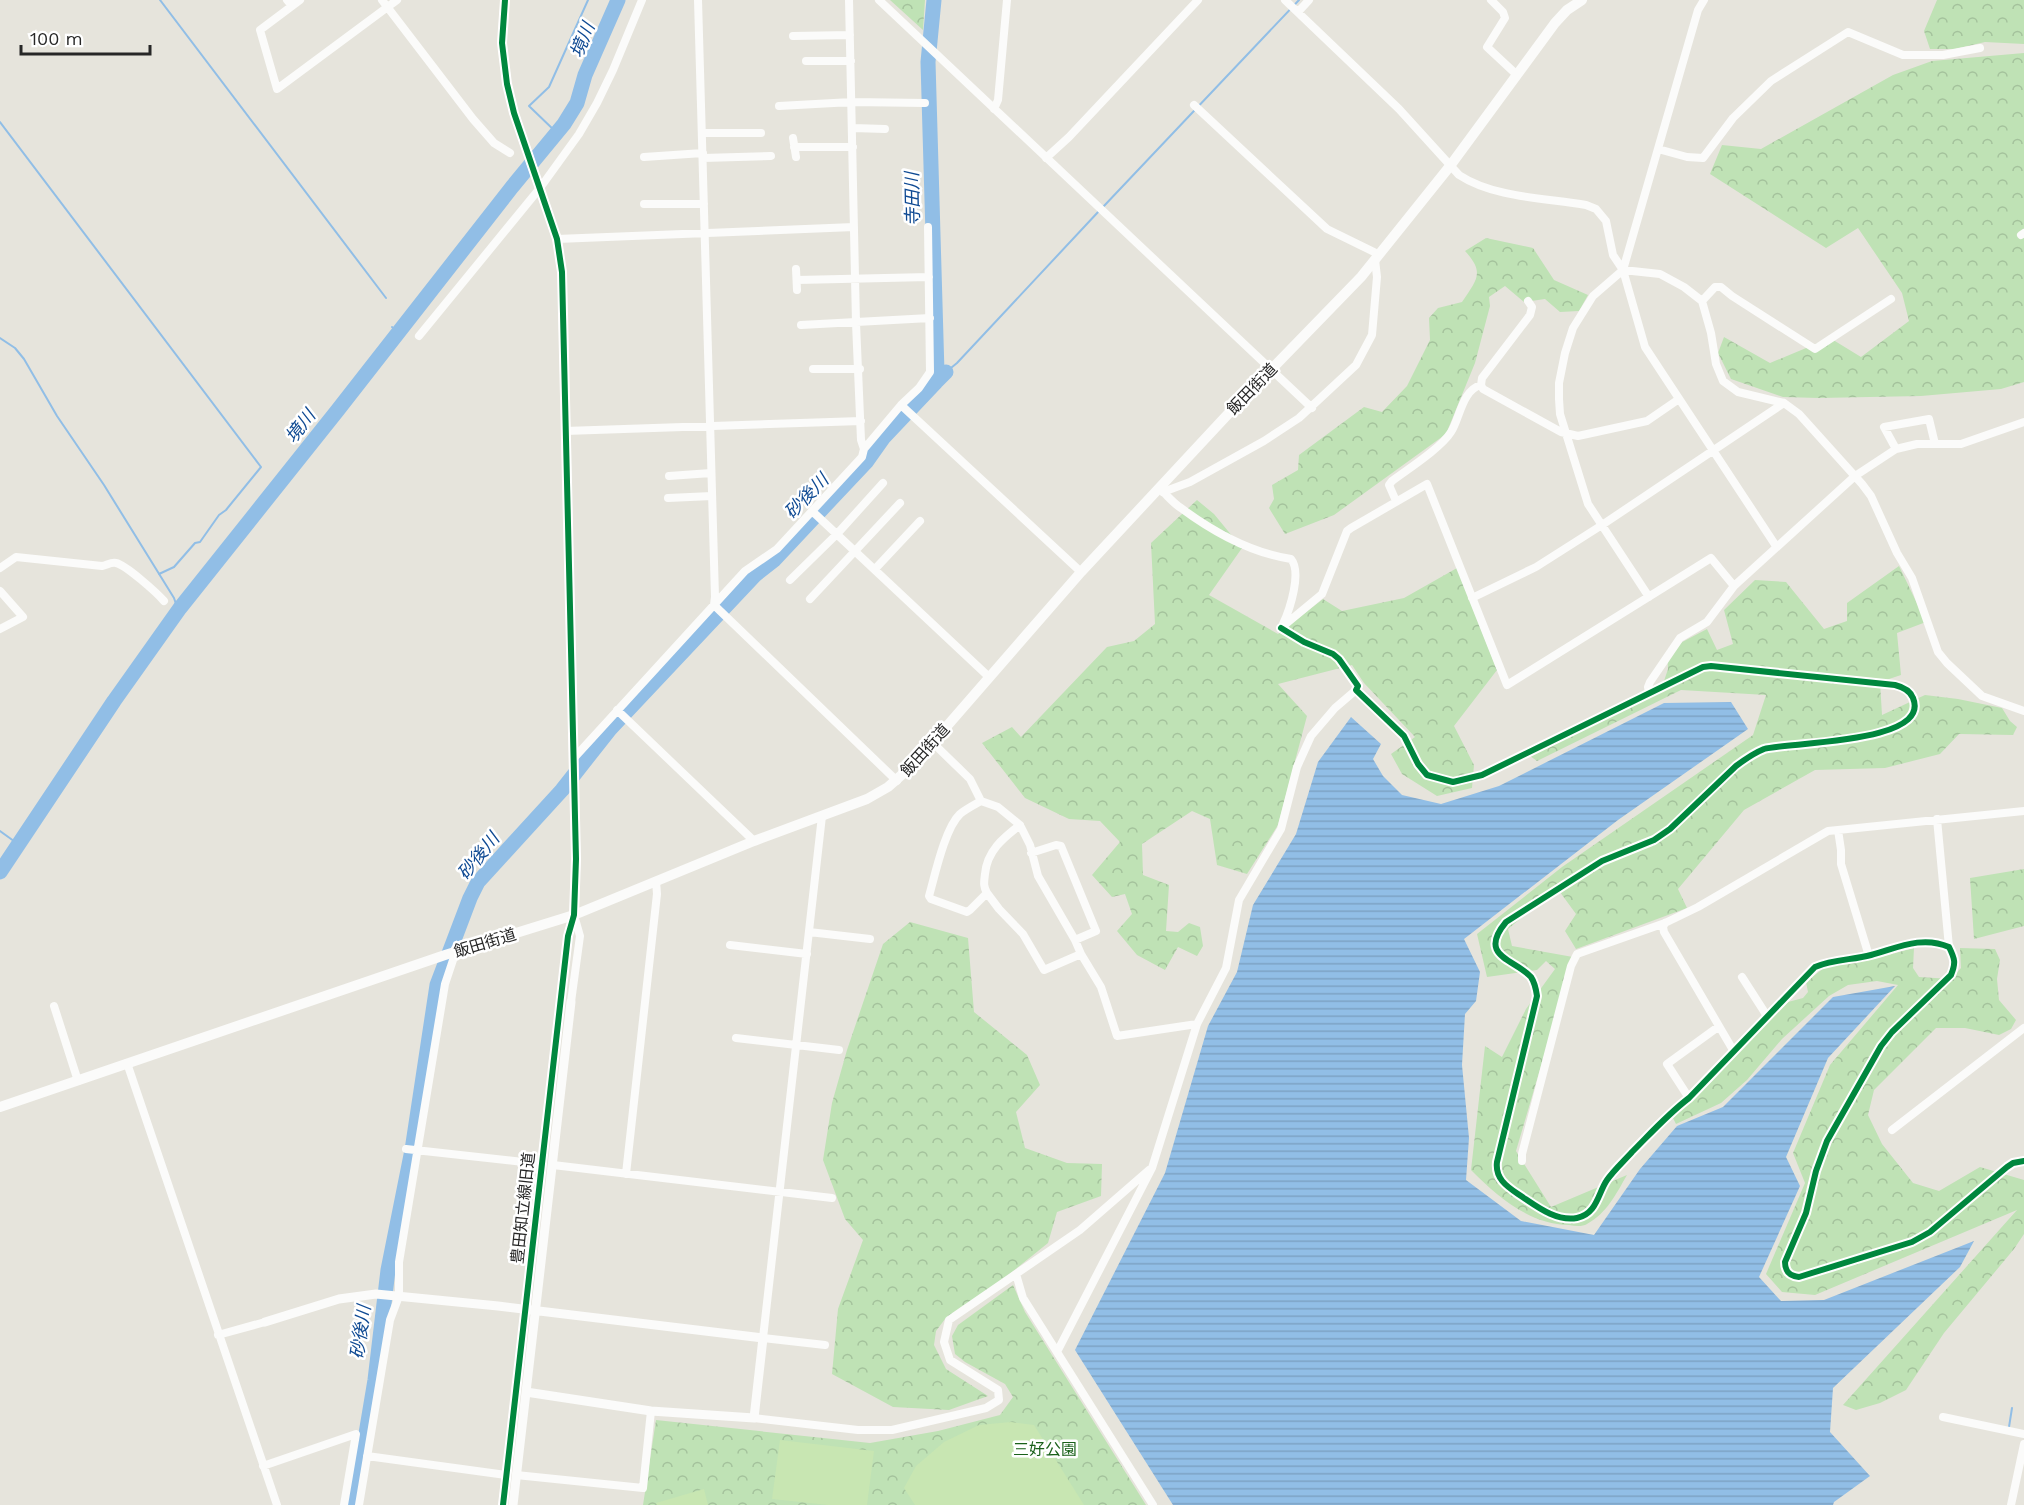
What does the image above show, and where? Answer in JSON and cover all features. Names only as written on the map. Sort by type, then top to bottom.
[{"type":"main road","name":"飯田街道","points":[[0,1107],[451,953],[574,915],[754,841],[873,796],[897,781],[933,743],[1081,572],[1161,490],[1270,370],[1377,258],[1450,166],[1555,22],[1582,0]]},
{"type":"street","points":[[300,0],[290,3],[260,30],[277,89],[397,0]]},
{"type":"street","points":[[382,0],[473,119],[494,143],[510,153]]},
{"type":"street","points":[[505,0],[502,43],[509,94],[557,239],[562,272],[575,788],[574,915]]},
{"type":"street","points":[[419,336],[540,188],[579,134],[597,103],[642,0]]},
{"type":"street","points":[[698,0],[715,606],[730,623],[897,781]]},
{"type":"street","points":[[849,0],[856,323],[860,369],[861,440],[864,449]]},
{"type":"street","points":[[879,0],[1312,408]]},
{"type":"street","points":[[994,109],[998,100],[1007,0]]},
{"type":"street","points":[[1046,158],[1076,130],[1198,0]]},
{"type":"street","points":[[1285,0],[1399,110],[1450,166],[1471,183],[1491,190],[1579,204],[1596,209],[1606,221],[1613,255],[1623,270],[1645,347],[1776,546]]},
{"type":"street","points":[[1298,12],[1310,0]]},
{"type":"street","points":[[1491,0],[1503,12],[1505,18],[1487,47],[1516,74]]},
{"type":"street","points":[[1649,597],[1588,504],[1560,414],[1559,391],[1565,353],[1573,328],[1593,296],[1623,270],[1698,10],[1704,0]]},
{"type":"street","points":[[1658,148],[1688,158],[1703,158],[1733,118],[1771,81],[1848,32],[1903,56],[1943,55],[1980,48]]},
{"type":"street","points":[[793,36],[850,35]]},
{"type":"street","points":[[806,61],[851,61]]},
{"type":"street","points":[[779,106],[852,102],[925,103]]},
{"type":"street","points":[[1194,105],[1327,229],[1374,252],[1377,258],[1372,335],[1356,365],[1312,408],[1264,441],[1190,482],[1161,490],[1177,506],[1193,517],[1233,539],[1271,556],[1291,558],[1296,577],[1287,615],[1281,628]]},
{"type":"street","points":[[853,128],[885,129]]},
{"type":"street","points":[[703,134],[761,134]]},
{"type":"street","points":[[793,138],[796,157]]},
{"type":"street","points":[[794,147],[853,147]]},
{"type":"street","points":[[644,157],[771,156]]},
{"type":"street","points":[[644,204],[704,204]]},
{"type":"street","points":[[574,762],[745,571],[777,549],[813,512],[862,457],[864,449],[919,388],[930,372],[928,226]]},
{"type":"street","points":[[557,239],[854,227]]},
{"type":"street","points":[[796,269],[797,290]]},
{"type":"street","points":[[1623,270],[1648,274],[1660,273],[1702,301],[1711,333],[1716,364],[1723,381],[1738,392],[1784,403],[1799,414],[1871,496],[1897,553],[1912,578],[1938,652],[1982,696],[2024,711]]},
{"type":"street","points":[[796,280],[929,277]]},
{"type":"street","points":[[1702,301],[1716,287],[1721,287],[1815,349],[1891,299]]},
{"type":"street","points":[[1481,385],[1482,378],[1530,315],[1532,307],[1528,301]]},
{"type":"street","points":[[801,325],[930,318]]},
{"type":"street","points":[[813,369],[860,369]]},
{"type":"street","points":[[1481,385],[1509,404],[1568,435],[1578,436],[1647,422],[1679,399]]},
{"type":"street","points":[[1396,501],[1389,485],[1450,433],[1463,402],[1476,386],[1481,385]]},
{"type":"street","points":[[1472,598],[1536,567],[1784,403]]},
{"type":"street","points":[[903,406],[1081,572]]},
{"type":"street","points":[[1896,449],[1884,427],[1929,419],[1935,444]]},
{"type":"street","points":[[565,431],[861,421]]},
{"type":"street","points":[[1649,693],[1650,682],[1680,638],[1707,622],[1734,586],[1855,476],[1896,449],[1917,444],[1961,444],[2024,422]]},
{"type":"street","points":[[669,476],[711,473]]},
{"type":"street","points":[[790,580],[837,534],[883,483]]},
{"type":"street","points":[[1281,628],[1322,594],[1347,531],[1427,484],[1507,685],[1712,558],[1734,586]]},
{"type":"street","points":[[668,498],[712,495]]},
{"type":"street","points":[[810,599],[900,502]]},
{"type":"street","points":[[813,512],[989,677]]},
{"type":"street","points":[[874,569],[920,521]]},
{"type":"street","points":[[0,568],[16,557],[102,566],[114,563],[123,566],[137,576],[164,601]]},
{"type":"street","points":[[0,591],[23,617],[0,629]]},
{"type":"street","points":[[1057,1352],[1152,1168],[1197,1024],[1226,968],[1239,900],[1281,828],[1297,767],[1311,736],[1358,686],[1340,659],[1281,628]]},
{"type":"street","points":[[1356,690],[1404,736],[1418,764],[1427,775],[1453,782],[1482,775],[1703,667],[1895,685],[1909,691],[1915,705],[1908,721],[1881,733],[1851,739],[1790,744],[1764,749],[1747,757],[1670,829],[1654,840],[1602,861],[1506,922],[1501,929],[1497,940],[1498,951],[1503,959],[1530,976],[1537,996],[1497,1162],[1500,1178],[1511,1189],[1555,1216],[1579,1218],[1594,1208],[1607,1180],[1815,967],[1833,961],[1869,956],[1914,942],[1949,947]]},
{"type":"street","points":[[618,712],[754,841]]},
{"type":"street","points":[[933,743],[970,779],[981,801],[998,807],[1020,825],[1038,876],[1101,987],[1117,1036],[1197,1024]]},
{"type":"street","points":[[981,801],[959,815],[950,828],[929,896],[967,912],[987,893]]},
{"type":"street","points":[[1522,1161],[1573,960],[1580,952],[1665,923],[1698,907],[1828,831],[2024,811]]},
{"type":"street","points":[[754,1418],[822,816]]},
{"type":"street","points":[[1937,819],[1949,947],[1955,959],[1951,975],[1892,1032],[1881,1046],[1827,1141],[1816,1170],[1806,1213],[1785,1262],[1787,1271],[1792,1276],[1799,1277],[1912,1242],[1930,1232],[2007,1167],[2024,1161]]},
{"type":"street","points":[[1020,825],[1003,838],[993,850],[986,863],[984,887],[999,909],[1023,934],[1044,970],[1081,954]]},
{"type":"street","points":[[1838,830],[1841,850],[1840,864],[1869,956]]},
{"type":"street","points":[[1031,853],[1056,845],[1061,846],[1096,931],[1075,940]]},
{"type":"street","points":[[626,1174],[657,894],[656,881]]},
{"type":"street","name":"豊田知立線旧道","points":[[503,1505],[511,1475],[526,1392],[536,1312],[580,936],[574,915]]},
{"type":"street","name":"豊田知立線旧道","points":[[513,1505],[511,1475],[525,1310],[568,936],[574,915]]},
{"type":"street","points":[[1665,923],[1664,932],[1733,1050]]},
{"type":"street","points":[[809,932],[870,939]]},
{"type":"street","points":[[730,945],[807,954]]},
{"type":"street","points":[[359,1505],[390,1320],[399,1296],[399,1262],[451,953]]},
{"type":"street","points":[[1742,977],[1767,1016]]},
{"type":"street","points":[[54,1006],[78,1081]]},
{"type":"street","points":[[1689,1098],[1667,1064],[1719,1027]]},
{"type":"street","points":[[1893,1130],[2024,1028]]},
{"type":"street","points":[[736,1038],[839,1050]]},
{"type":"street","points":[[127,1063],[277,1505]]},
{"type":"street","points":[[407,1149],[541,1164]]},
{"type":"street","points":[[553,1165],[832,1198]]},
{"type":"street","points":[[526,1392],[651,1411],[754,1418],[858,1430],[884,1430],[986,1408],[999,1400],[998,1390],[950,1360],[944,1342],[949,1320],[1080,1230],[1152,1168]]},
{"type":"street","points":[[1016,1274],[1023,1298],[1153,1505]]},
{"type":"street","points":[[218,1335],[339,1299],[375,1294],[825,1345]]},
{"type":"street","points":[[367,1456],[511,1475],[642,1488],[651,1411]]},
{"type":"street","points":[[1943,1417],[2024,1434]]},
{"type":"street","points":[[263,1466],[356,1434],[345,1505]]},
{"type":"street","points":[[2011,1505],[2024,1444]]},
{"type":"green space","points":[[890,0],[925,0],[923,30]]},
{"type":"green space","points":[[1937,0],[2024,0],[2024,44],[1985,42],[1955,49],[1930,49],[1924,31]]},
{"type":"green space","points":[[2024,53],[2024,382],[2001,389],[1921,396],[1819,398],[1783,397],[1731,379],[1718,353],[1724,337],[1770,363],[1830,338],[1861,357],[1909,321],[1902,293],[1858,228],[1826,248],[1710,174],[1722,145],[1761,149],[1893,75],[1932,61]]},
{"type":"green space","points":[[1486,238],[1533,248],[1554,280],[1588,295],[1579,311],[1560,312],[1545,299],[1524,302],[1505,286],[1489,297],[1490,306],[1475,363],[1446,434],[1334,515],[1285,534],[1269,508],[1274,499],[1272,485],[1298,470],[1299,455],[1364,407],[1382,412],[1407,386],[1430,340],[1429,318],[1438,308],[1462,302],[1477,276],[1475,265],[1465,251]]},
{"type":"green space","points":[[1197,500],[1214,514],[1242,548],[1209,595],[1278,634],[1323,599],[1342,611],[1404,598],[1457,568],[1497,670],[1454,726],[1474,765],[1472,788],[1437,796],[1402,774],[1391,754],[1415,737],[1364,683],[1352,665],[1278,684],[1307,716],[1278,825],[1247,874],[1217,865],[1210,819],[1192,811],[1142,844],[1143,875],[1169,885],[1166,931],[1178,932],[1189,923],[1200,927],[1203,946],[1197,956],[1178,947],[1165,970],[1137,955],[1117,931],[1132,914],[1125,894],[1112,897],[1092,875],[1120,842],[1100,821],[1069,819],[1025,798],[982,743],[1012,727],[1021,737],[1107,647],[1134,641],[1155,624],[1151,543]]},
{"type":"green space","points":[[1899,566],[1926,622],[1897,633],[1901,675],[1880,682],[1882,715],[1925,695],[1958,699],[2002,708],[2017,727],[2013,735],[1959,734],[1940,754],[1885,768],[1815,770],[1744,810],[1678,889],[1687,908],[1576,949],[1565,931],[1576,914],[1557,888],[1508,929],[1512,946],[1573,957],[1516,1151],[1551,1207],[1627,1175],[1606,1209],[1583,1226],[1555,1224],[1515,1207],[1471,1170],[1485,1046],[1502,1057],[1526,1009],[1555,969],[1546,961],[1537,970],[1487,977],[1477,934],[1562,867],[1753,735],[1766,695],[1681,690],[1537,761],[1530,756],[1661,690],[1668,669],[1667,650],[1707,629],[1717,650],[1733,644],[1724,610],[1755,580],[1786,582],[1824,629],[1847,621],[1847,603]]},
{"type":"green space","points":[[2024,869],[2024,926],[1974,939],[1970,878]]},
{"type":"green space","points":[[910,922],[968,938],[974,1012],[1027,1055],[1040,1085],[1016,1112],[1025,1148],[1067,1163],[1102,1164],[1101,1196],[1057,1212],[1048,1243],[1002,1280],[945,1319],[936,1331],[934,1345],[946,1369],[988,1396],[949,1410],[893,1407],[832,1374],[838,1309],[863,1240],[845,1219],[823,1160],[832,1103],[847,1050],[883,944]]},
{"type":"green space","points":[[1914,948],[1913,968],[1919,977],[1951,979],[1961,968],[1960,948],[1995,949],[2000,960],[1997,979],[1999,1000],[2016,1020],[2011,1029],[1999,1035],[1965,1028],[1936,1028],[1874,1090],[1868,1115],[1882,1144],[1913,1183],[1939,1191],[1980,1167],[2024,1180],[2024,1234],[1944,1333],[1906,1390],[1880,1403],[1856,1410],[1843,1405],[2017,1210],[1815,1295],[1782,1292],[1766,1274],[1805,1183],[1793,1153],[1830,1065],[1898,985],[1877,981],[1848,985],[1829,996],[1782,1039],[1747,1080],[1721,1103],[1676,1124],[1673,1118],[1788,1002],[1803,998],[1808,992],[1806,982],[1825,967],[1869,960]]},
{"type":"green space","name":"三好公園","points":[[1013,1285],[1025,1312],[1146,1505],[643,1505],[656,1420],[870,1443],[938,1431],[1000,1415],[1013,1397],[1005,1384],[955,1354],[952,1336],[958,1325]]},
{"type":"green space","points":[[1011,1422],[1034,1425],[1084,1505],[915,1505],[904,1488],[916,1466],[944,1442],[979,1425]]},
{"type":"green space","points":[[780,1440],[874,1451],[867,1505],[828,1505],[772,1499]]},
{"type":"green space","points":[[704,1489],[708,1505],[657,1505],[656,1503]]},
{"type":"water","points":[[1731,702],[1748,729],[1618,820],[1464,939],[1480,972],[1476,1001],[1465,1014],[1462,1065],[1469,1138],[1466,1180],[1521,1221],[1594,1235],[1640,1169],[1677,1126],[1723,1107],[1833,997],[1895,986],[1828,1058],[1786,1157],[1800,1186],[1759,1277],[1781,1301],[1824,1300],[1974,1241],[1960,1267],[1833,1388],[1830,1432],[1870,1476],[1833,1505],[1173,1505],[1075,1350],[1165,1173],[1208,1026],[1237,972],[1253,905],[1296,834],[1318,762],[1351,717],[1381,744],[1373,759],[1383,776],[1402,795],[1441,804],[1499,786],[1664,703]]},
{"type":"waterway","points":[[160,0],[386,298]]},
{"type":"waterway","points":[[557,133],[529,106],[549,87],[588,0]]},
{"type":"waterway","name":"境川","points":[[0,872],[114,701],[180,608],[564,124],[577,103],[585,75],[618,0]]},
{"type":"waterway","name":"寺田川","points":[[934,0],[928,62],[936,382],[946,372]]},
{"type":"waterway","points":[[1103,207],[1299,0]]},
{"type":"waterway","points":[[0,122],[261,467],[226,510],[219,515],[200,542],[195,543],[174,567],[159,574]]},
{"type":"waterway","points":[[946,372],[1099,211]]},
{"type":"waterway","points":[[392,327],[399,332]]},
{"type":"waterway","points":[[0,338],[15,348],[24,359],[57,416],[104,485],[174,598],[178,610]]},
{"type":"waterway","name":"砂後川","points":[[354,1505],[375,1380],[388,1270],[412,1150],[437,985],[478,882],[562,790],[610,729],[755,575],[774,560],[867,461],[884,437],[936,382]]},
{"type":"waterway","points":[[0,831],[18,844]]},
{"type":"waterway","points":[[2009,1427],[2012,1408]]},
{"type":"cycle path","points":[[503,1505],[568,936],[574,915],[576,859],[562,272],[557,239],[514,113],[507,84],[502,43],[505,0]]},
{"type":"cycle path","points":[[1281,628],[1339,659],[1358,686],[1356,690],[1404,736],[1418,764],[1427,775],[1453,782],[1482,775],[1703,667],[1895,685],[1906,689],[1913,698],[1913,713],[1901,724],[1880,733],[1764,749],[1757,752],[1736,766],[1670,829],[1654,840],[1602,861],[1506,922],[1495,943],[1497,950],[1531,977],[1537,996],[1497,1162],[1500,1177],[1514,1191],[1553,1215],[1569,1219],[1584,1216],[1593,1208],[1607,1180],[1619,1166],[1689,1098],[1815,967],[1919,942],[1949,947],[1954,961],[1951,975],[1892,1032],[1881,1046],[1827,1141],[1816,1171],[1806,1213],[1785,1262],[1787,1271],[1799,1277],[1912,1242],[1930,1232],[2007,1167],[2024,1161]]}]
